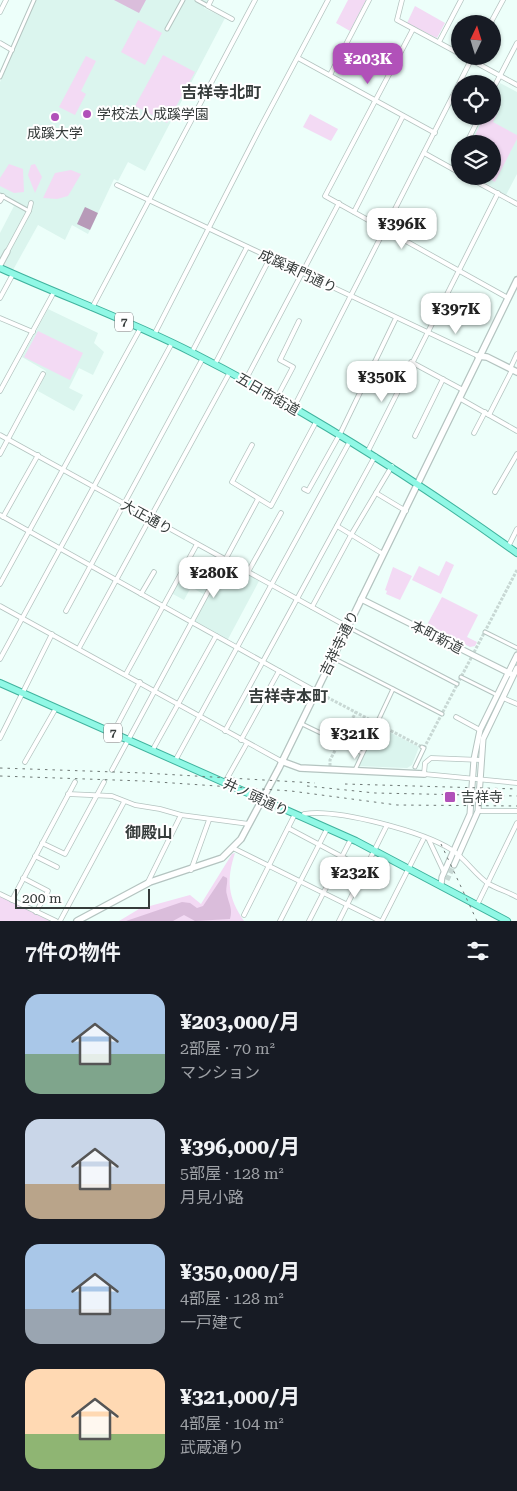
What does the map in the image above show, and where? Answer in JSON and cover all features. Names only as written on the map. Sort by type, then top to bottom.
[{"type":"main road","name":"五日市街道","points":[[0,266],[13,274],[192,352],[230,372],[368,451],[419,483],[517,554]]},
{"type":"main road","name":"吉祥寺通り","points":[[77,921],[147,884],[217,860],[233,848],[249,824],[317,692],[383,554],[406,511],[478,356],[508,298],[514,291],[517,280]]},
{"type":"main road","points":[[478,356],[487,357],[513,370]]},
{"type":"main road","name":"井ノ頭通り","points":[[0,683],[351,839],[441,885],[503,920]]},
{"type":"main road","points":[[281,761],[300,768],[424,774]]},
{"type":"street","points":[[0,12],[6,0]]},
{"type":"street","points":[[0,77],[34,0]]},
{"type":"street","points":[[167,29],[183,0]]},
{"type":"street","points":[[197,0],[232,19]]},
{"type":"street","points":[[208,6],[211,0]]},
{"type":"street","points":[[92,308],[255,0]]},
{"type":"street","points":[[154,335],[328,0]]},
{"type":"street","points":[[330,75],[369,0]]},
{"type":"street","points":[[402,0],[397,20],[451,49]]},
{"type":"street","points":[[439,42],[461,0]]},
{"type":"street","points":[[495,15],[503,0]]},
{"type":"street","points":[[414,29],[325,196],[508,298]]},
{"type":"street","points":[[0,43],[12,50]]},
{"type":"street","points":[[501,75],[517,43]]},
{"type":"street","points":[[298,58],[435,133]]},
{"type":"street","points":[[293,409],[469,65]]},
{"type":"street","points":[[483,65],[498,75]]},
{"type":"street","points":[[501,77],[517,85]]},
{"type":"street","points":[[354,212],[403,116]]},
{"type":"street","points":[[424,154],[451,168]]},
{"type":"street","name":"成蹊東門通り","points":[[117,185],[478,356]]},
{"type":"street","points":[[483,185],[517,204]]},
{"type":"street","points":[[368,451],[457,270],[498,193]]},
{"type":"street","points":[[0,201],[1,195],[29,210]]},
{"type":"street","points":[[0,266],[31,203]]},
{"type":"street","points":[[245,381],[338,203]]},
{"type":"street","points":[[192,352],[247,247]]},
{"type":"street","points":[[215,364],[270,258]]},
{"type":"street","points":[[0,298],[13,274]]},
{"type":"street","points":[[0,391],[54,292]]},
{"type":"street","points":[[0,318],[33,332]]},
{"type":"street","points":[[304,489],[308,490],[396,318]]},
{"type":"street","points":[[276,398],[293,367],[280,360],[299,321]]},
{"type":"street","points":[[0,584],[140,329]]},
{"type":"street","points":[[0,659],[172,343]]},
{"type":"street","points":[[474,433],[513,370],[517,354]]},
{"type":"street","points":[[66,611],[204,358]]},
{"type":"street","points":[[411,362],[463,390]]},
{"type":"street","points":[[79,648],[230,372]]},
{"type":"street","points":[[0,454],[43,374]]},
{"type":"street","points":[[415,436],[443,379]]},
{"type":"street","points":[[459,398],[516,429]]},
{"type":"street","points":[[252,445],[232,482],[271,506],[316,422]]},
{"type":"street","name":"大正通り","points":[[0,435],[348,627]]},
{"type":"street","points":[[175,761],[350,441]]},
{"type":"street","points":[[495,492],[517,454]]},
{"type":"street","points":[[38,455],[1,516],[317,692]]},
{"type":"street","points":[[226,731],[375,456]]},
{"type":"street","points":[[312,607],[351,535],[392,466]]},
{"type":"street","points":[[376,493],[406,511]]},
{"type":"street","points":[[112,770],[258,499]]},
{"type":"street","points":[[248,572],[281,513]]},
{"type":"street","points":[[337,526],[383,554]]},
{"type":"street","points":[[508,547],[517,529]]},
{"type":"street","points":[[126,674],[197,544]]},
{"type":"street","points":[[141,594],[154,572]]},
{"type":"street","name":"本町新道","points":[[361,599],[511,674]]},
{"type":"street","points":[[0,606],[281,761]]},
{"type":"street","points":[[348,627],[458,684]]},
{"type":"street","points":[[485,632],[517,648]]},
{"type":"street","points":[[0,738],[52,634]]},
{"type":"street","points":[[152,750],[216,636]]},
{"type":"street","points":[[441,885],[444,872],[470,814],[474,759],[480,730],[511,674],[517,655]]},
{"type":"street","points":[[332,658],[442,714]]},
{"type":"street","points":[[511,674],[517,668]]},
{"type":"street","points":[[241,740],[279,671]]},
{"type":"street","points":[[462,676],[517,704]]},
{"type":"street","points":[[112,733],[140,682]]},
{"type":"street","points":[[354,770],[393,689]]},
{"type":"street","points":[[454,865],[478,811],[483,739],[500,696]]},
{"type":"street","points":[[25,762],[56,708]]},
{"type":"street","points":[[456,717],[480,730]]},
{"type":"street","points":[[300,722],[362,753]]},
{"type":"street","points":[[225,782],[247,743]]},
{"type":"street","points":[[415,767],[423,748]]},
{"type":"street","points":[[481,760],[431,758],[425,763],[424,774],[473,777],[492,782],[517,783]]},
{"type":"street","points":[[12,900],[75,782]]},
{"type":"street","points":[[42,843],[65,854],[104,782]]},
{"type":"street","points":[[68,794],[112,796],[124,802],[181,815],[249,824]]},
{"type":"street","points":[[60,921],[124,802]]},
{"type":"street","points":[[478,811],[517,811]]},
{"type":"street","points":[[303,818],[304,814],[310,813],[335,815],[404,829],[454,851],[488,883],[517,897]]},
{"type":"street","points":[[244,916],[295,814]]},
{"type":"street","points":[[147,884],[181,815]]},
{"type":"street","points":[[191,870],[209,820]]},
{"type":"street","points":[[477,905],[517,823]]},
{"type":"street","points":[[339,921],[387,825]]},
{"type":"street","points":[[288,828],[365,869]]},
{"type":"street","points":[[280,921],[327,829]]},
{"type":"street","points":[[309,921],[351,839]]},
{"type":"street","points":[[233,848],[381,921],[423,840]]},
{"type":"street","points":[[430,840],[444,872]]},
{"type":"street","points":[[35,856],[57,867]]},
{"type":"street","points":[[23,878],[48,891],[36,912]]},
{"type":"street","points":[[441,885],[447,880]]},
{"type":"street","points":[[0,894],[56,921]]},
{"type":"shaded area","name":"学校法人成蹊学園","points":[[33,0],[208,0],[204,8],[225,18],[145,171],[128,162],[118,181],[114,179],[88,234],[72,225],[65,240],[38,225],[13,270],[0,264],[0,233],[14,206],[0,194],[0,82]]},
{"type":"shaded area","points":[[114,0],[146,0],[139,13]]},
{"type":"shaded area","points":[[348,0],[366,0],[350,31],[336,23]]},
{"type":"shaded area","points":[[415,6],[445,23],[437,38],[407,23]]},
{"type":"shaded area","points":[[138,20],[162,33],[145,65],[121,52]]},
{"type":"shaded area","points":[[163,55],[195,72],[167,123],[135,106]]},
{"type":"shaded area","points":[[86,56],[96,61],[81,91],[86,94],[75,115],[59,107]]},
{"type":"shaded area","points":[[501,84],[517,92],[517,174],[506,195],[489,185],[501,185],[501,135],[472,135],[478,125],[501,125]]},
{"type":"shaded area","points":[[310,114],[338,129],[331,141],[303,127]]},
{"type":"shaded area","points":[[480,125],[499,125],[517,135],[517,139],[501,170],[501,135],[475,135]]},
{"type":"shaded area","points":[[9,164],[23,169],[24,192],[14,193],[0,186],[0,178]]},
{"type":"shaded area","points":[[35,164],[42,177],[35,193],[28,175],[31,165]]},
{"type":"shaded area","points":[[71,170],[81,174],[68,196],[57,199],[43,198],[55,173]]},
{"type":"shaded area","points":[[85,207],[98,213],[90,230],[77,224]]},
{"type":"shaded area","points":[[48,309],[98,333],[94,343],[104,352],[93,375],[79,368],[69,388],[83,395],[74,411],[38,391],[46,371],[22,357]]},
{"type":"shaded area","points":[[38,331],[83,353],[70,380],[24,357]]},
{"type":"shaded area","points":[[205,560],[220,568],[205,595],[191,587],[184,600],[171,593],[184,569],[196,576]]},
{"type":"shaded area","points":[[446,561],[454,565],[441,594],[412,580],[419,566],[439,576]]},
{"type":"shaded area","points":[[225,562],[259,581],[227,641],[193,621]]},
{"type":"shaded area","points":[[393,567],[412,576],[400,600],[386,594],[387,591],[385,590]]},
{"type":"shaded area","points":[[442,597],[478,615],[467,637],[477,642],[475,646],[470,647],[427,625]]},
{"type":"shaded area","points":[[377,726],[419,747],[412,765],[407,768],[358,766]]},
{"type":"shaded area","points":[[235,853],[230,872],[230,889],[244,921],[119,921],[139,909],[190,895],[201,904],[232,854]]},
{"type":"shaded area","points":[[223,876],[227,878],[226,891],[231,909],[230,919],[195,921],[184,915],[173,921],[126,921],[182,902],[190,903],[197,908],[203,906]]},
{"type":"shaded area","points":[[0,895],[50,921],[0,921]]},
{"type":"tunnel","points":[[424,748],[517,570]]},
{"type":"tunnel","points":[[319,693],[422,747]]},
{"type":"tunnel","points":[[330,766],[330,760],[356,712]]},
{"type":"tunnel","points":[[447,880],[454,865]]},
{"type":"railway","points":[[0,768],[144,773],[315,783]]},
{"type":"railway","points":[[0,776],[143,781],[291,791],[397,805],[517,806]]},
{"type":"railway","points":[[345,784],[517,789]]},
{"type":"railway","points":[[307,786],[375,793],[517,796]]},
{"type":"railway","points":[[441,844],[477,921]]},
{"type":"place","name":"学校法人成蹊学園","points":[[87,114]]},
{"type":"place","name":"成蹊大学","points":[[55,117]]},
{"type":"place","name":"吉祥寺","points":[[450,797]]},
{"type":"district","name":"吉祥寺北町","points":[[221,92]]},
{"type":"district","name":"吉祥寺本町","points":[[288,696]]},
{"type":"district","name":"御殿山","points":[[149,832]]}]
